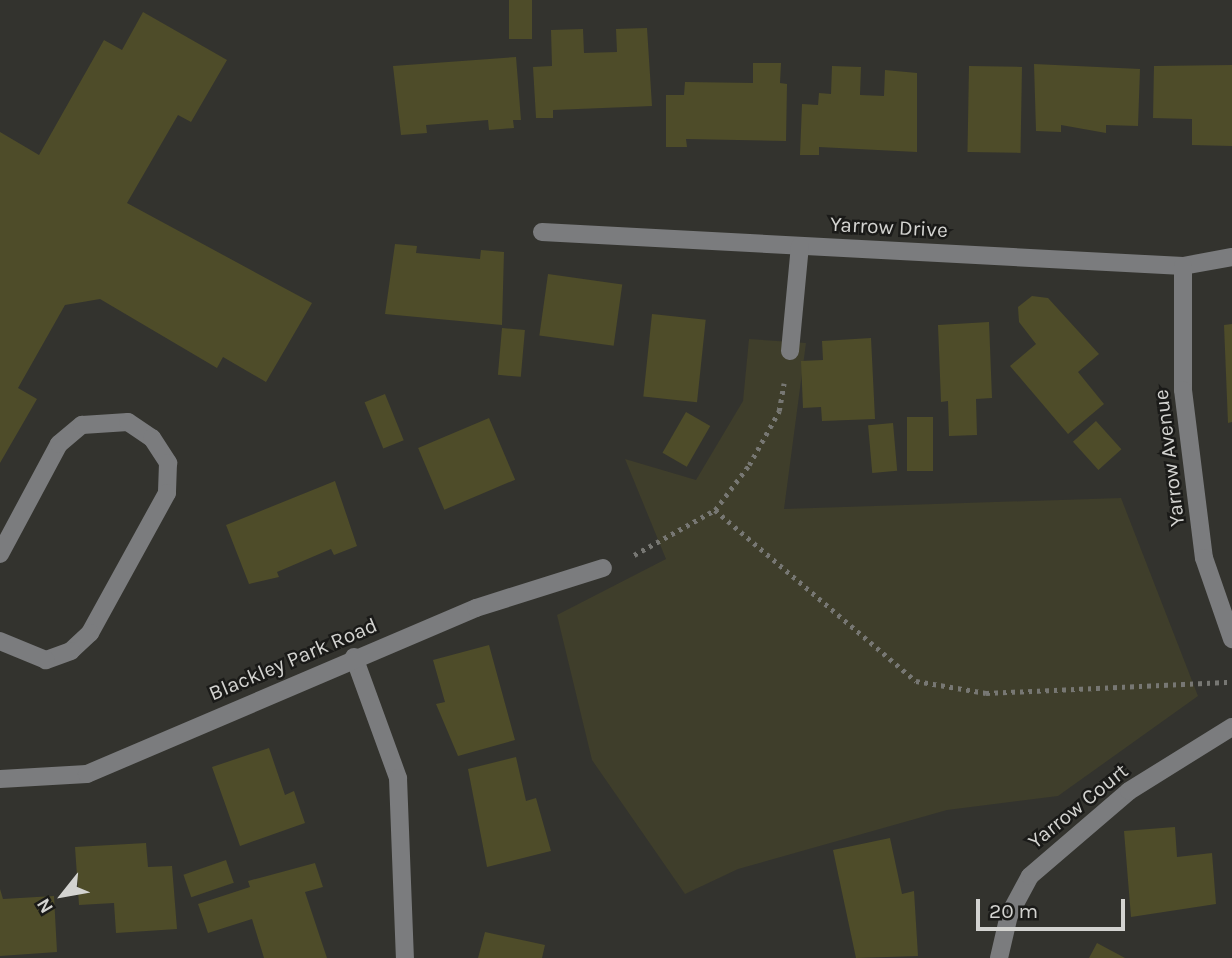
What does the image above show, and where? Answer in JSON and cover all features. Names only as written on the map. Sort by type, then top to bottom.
[{"type":"street","name":"Yarrow Drive","points":[[542,232],[1183,266],[1232,257]]},
{"type":"street","points":[[790,351],[800,246]]},
{"type":"street","name":"Yarrow Avenue","points":[[1183,266],[1183,390],[1204,558],[1232,639]]},
{"type":"street","points":[[0,554],[59,444],[82,425],[128,422],[152,438],[168,463],[167,493],[90,633],[71,651],[46,660],[0,641]]},
{"type":"street","name":"Blackley Park Road","points":[[0,779],[87,774],[354,657],[603,568]]},
{"type":"street","points":[[354,657],[398,778],[405,958]]},
{"type":"street","name":"Yarrow Court","points":[[999,958],[1009,915],[1030,876],[1129,791],[1232,727]]},
{"type":"path","points":[[603,568],[715,510],[779,411],[790,351]]},
{"type":"path","points":[[715,510],[916,681],[986,693],[1232,682]]},
{"type":"shaded area","points":[[749,339],[806,343],[784,509],[1121,498],[1198,696],[1058,796],[947,810],[738,869],[685,894],[592,760],[557,615],[666,559],[625,459],[696,480],[743,401]]},
{"type":"building","points":[[509,0],[532,0],[532,39],[509,39]]},
{"type":"building","points":[[143,12],[227,60],[191,122],[178,115],[127,203],[312,303],[266,382],[223,357],[217,368],[100,299],[65,305],[18,388],[37,399],[0,463],[0,132],[39,155],[104,40],[122,50]]},
{"type":"building","points":[[647,28],[652,106],[553,110],[553,118],[536,118],[533,67],[552,66],[551,30],[583,29],[584,53],[617,52],[616,29]]},
{"type":"building","points":[[516,57],[521,120],[513,120],[514,128],[489,130],[488,120],[426,125],[427,133],[401,135],[393,66]]},
{"type":"building","points":[[753,63],[781,63],[780,83],[787,84],[786,141],[686,139],[687,147],[666,147],[666,95],[684,95],[685,82],[753,83]]},
{"type":"building","points":[[1034,64],[1140,69],[1138,126],[1106,125],[1106,133],[1061,125],[1061,132],[1036,131]]},
{"type":"building","points":[[1232,65],[1232,146],[1192,145],[1192,119],[1153,118],[1154,66]]},
{"type":"building","points":[[832,66],[861,67],[860,95],[884,96],[885,70],[917,73],[917,152],[819,147],[819,155],[800,155],[802,104],[818,105],[819,93],[831,94]]},
{"type":"building","points":[[969,66],[1022,67],[1020,153],[967,152]]},
{"type":"building","points":[[395,244],[417,246],[416,253],[480,259],[481,250],[504,252],[502,325],[385,314]]},
{"type":"building","points":[[548,274],[622,284],[614,346],[539,335]]},
{"type":"building","points":[[1032,296],[1048,298],[1099,354],[1078,372],[1104,404],[1068,434],[1010,366],[1036,344],[1019,322],[1018,307]]},
{"type":"building","points":[[652,314],[706,320],[697,402],[643,397]]},
{"type":"building","points":[[989,322],[992,398],[976,399],[977,435],[949,436],[948,401],[941,402],[938,325]]},
{"type":"building","points":[[1232,324],[1232,422],[1228,423],[1224,325]]},
{"type":"building","points":[[502,328],[525,330],[521,377],[498,375]]},
{"type":"building","points":[[871,338],[875,419],[822,421],[821,407],[803,408],[801,361],[823,360],[822,341]]},
{"type":"building","points":[[385,394],[404,440],[383,449],[365,402]]},
{"type":"building","points":[[686,412],[710,426],[687,467],[662,453]]},
{"type":"building","points":[[907,417],[933,417],[933,471],[907,471]]},
{"type":"building","points":[[489,418],[515,480],[444,510],[418,448]]},
{"type":"building","points":[[1096,421],[1121,449],[1098,470],[1073,442]]},
{"type":"building","points":[[893,423],[897,471],[872,473],[868,425]]},
{"type":"building","points":[[335,481],[357,546],[334,555],[331,549],[277,572],[279,577],[249,584],[226,525]]},
{"type":"building","points":[[489,645],[515,740],[458,756],[436,704],[445,702],[433,660]]},
{"type":"building","points":[[269,748],[285,795],[294,791],[305,823],[240,846],[212,767]]},
{"type":"building","points":[[516,757],[526,801],[536,798],[551,851],[487,867],[468,769]]},
{"type":"building","points":[[1175,827],[1177,857],[1212,853],[1216,904],[1131,917],[1124,831]]},
{"type":"building","points":[[890,838],[902,894],[914,891],[918,956],[856,958],[833,850]]},
{"type":"building","points":[[146,843],[148,867],[172,866],[177,929],[116,933],[114,903],[79,905],[75,847]]},
{"type":"building","points":[[226,860],[234,883],[191,897],[183,875]]},
{"type":"building","points":[[315,863],[323,887],[305,892],[327,958],[264,958],[252,919],[208,933],[198,904],[250,887],[248,881]]},
{"type":"building","points":[[0,889],[3,899],[54,896],[57,952],[0,956]]},
{"type":"building","points":[[485,932],[545,945],[542,958],[478,958]]},
{"type":"building","points":[[1097,943],[1125,958],[1089,958]]}]
